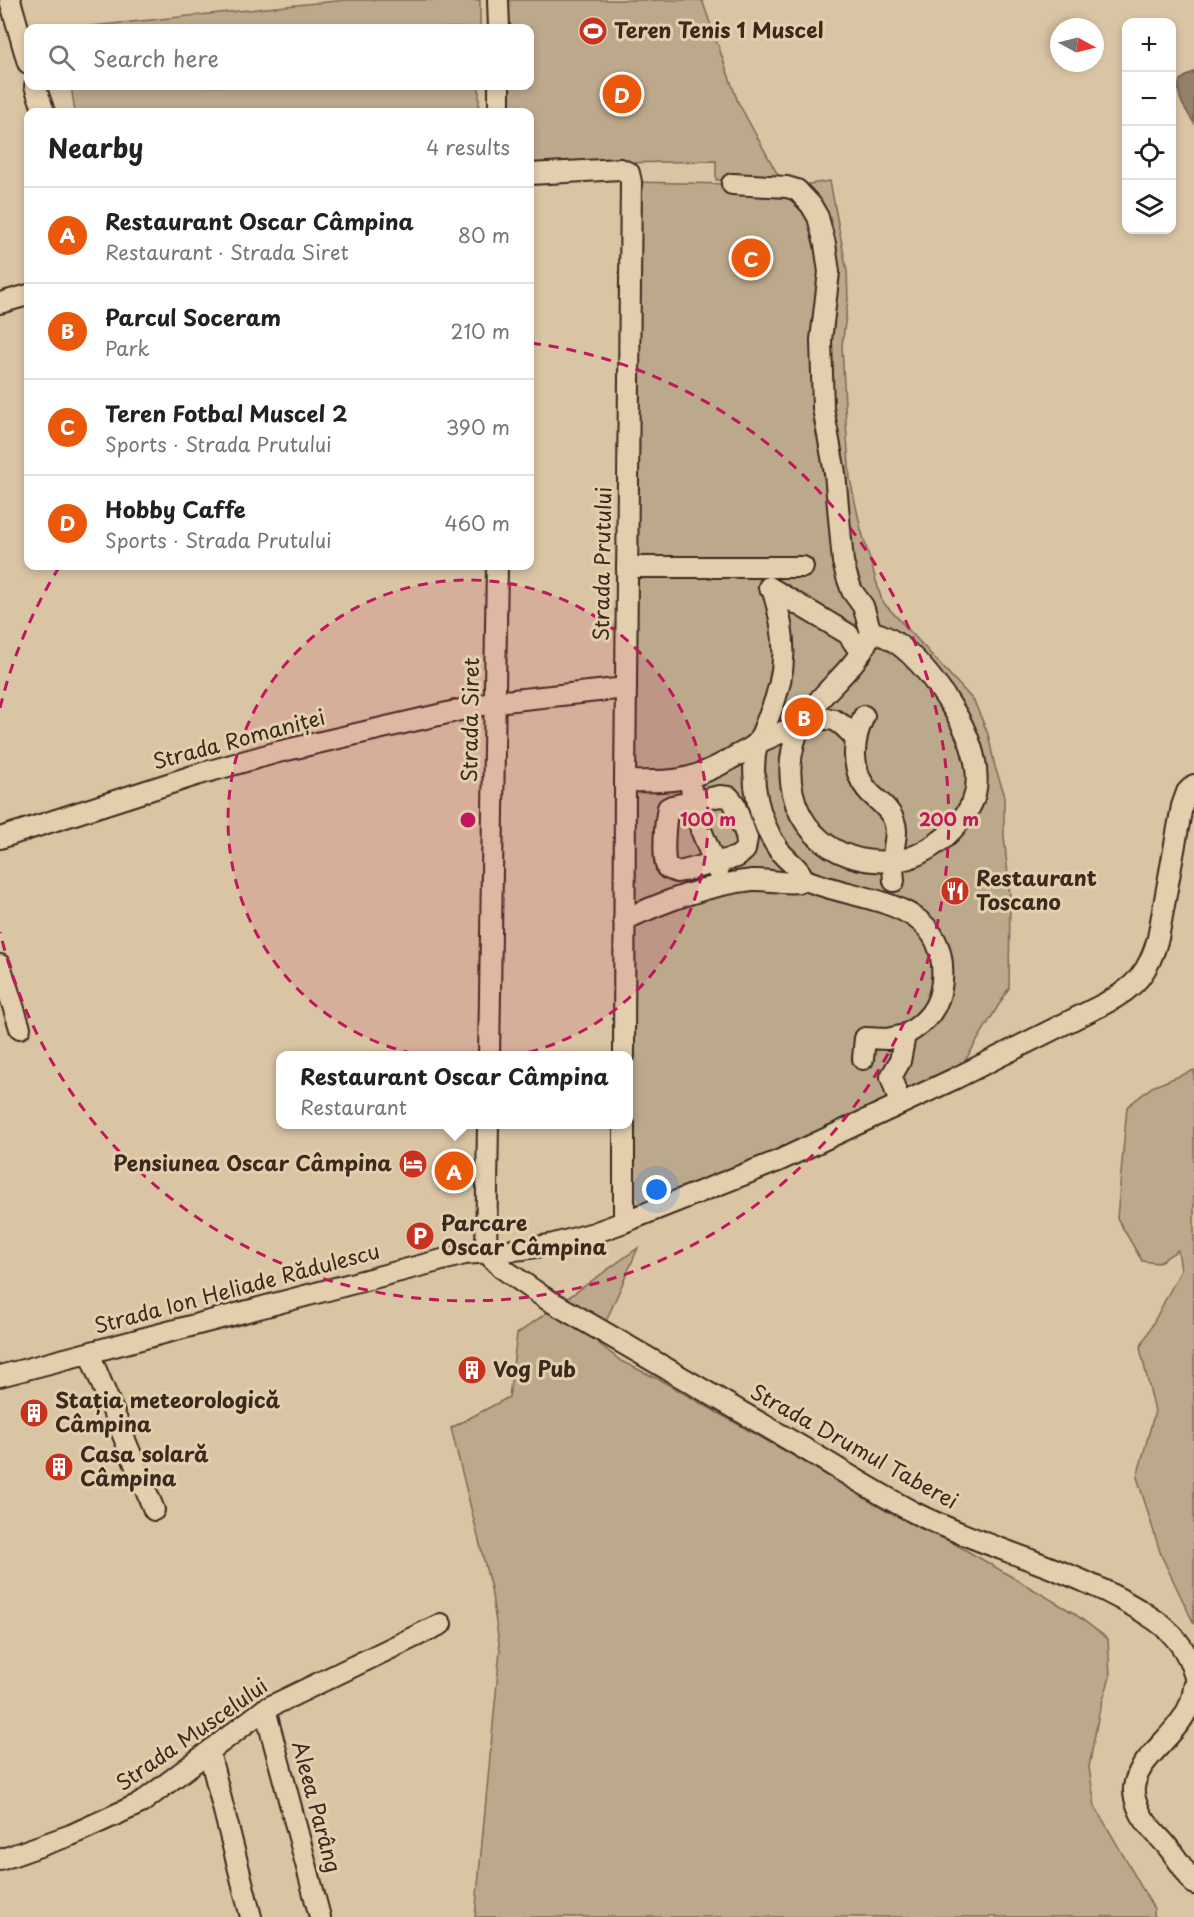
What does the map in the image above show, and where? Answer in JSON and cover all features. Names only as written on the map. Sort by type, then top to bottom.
[{"type":"street","points":[[9,0],[24,50]]},
{"type":"street","points":[[498,0],[499,24]]},
{"type":"street","points":[[36,90],[43,108]]},
{"type":"street","points":[[499,90],[499,108]]},
{"type":"street","name":"Strada Prutului","points":[[534,174],[620,169],[629,173],[632,182],[624,1051]]},
{"type":"street","points":[[732,184],[787,187],[797,190],[811,205],[818,217],[829,272],[820,340],[823,408],[835,473],[845,569],[852,591],[863,606],[871,632],[861,653],[849,670],[815,703],[801,725],[794,742],[790,775],[794,800],[801,817],[814,836],[830,848],[859,859],[878,862],[893,871],[904,872],[930,862]]},
{"type":"street","points":[[0,303],[24,296]]},
{"type":"street","points":[[627,567],[803,567]]},
{"type":"street","points":[[764,567],[768,585],[773,591],[848,634],[861,653]]},
{"type":"street","name":"Strada Siret","points":[[489,1051],[497,570]]},
{"type":"street","points":[[773,591],[778,609],[784,664],[777,694],[757,743],[753,773],[756,796],[764,823],[781,852],[798,869],[801,878]]},
{"type":"street","points":[[871,632],[881,633],[896,644],[933,680],[959,718],[973,754],[976,772],[975,793],[967,812],[956,827],[938,843],[893,871]]},
{"type":"street","name":"Strada Romaniței","points":[[0,838],[196,775],[278,752],[495,702],[626,688]]},
{"type":"street","points":[[864,716],[856,739],[855,759],[862,783],[894,820],[896,836],[893,871],[885,903]]},
{"type":"street","points":[[625,781],[661,782],[690,778],[713,769],[757,743],[817,720],[832,719],[842,724],[856,739]]},
{"type":"street","points":[[690,778],[694,801],[713,862],[726,884]]},
{"type":"street","points":[[488,1129],[486,1251],[524,1249],[554,1244],[594,1233],[778,1161],[900,1104],[1120,996],[1134,985],[1153,955],[1182,806],[1187,792],[1194,786]]},
{"type":"street","points":[[720,796],[729,797],[734,803],[747,838],[745,850],[737,857],[713,862],[677,872],[668,868],[665,864],[668,808],[720,796]]},
{"type":"street","points":[[624,920],[706,888],[763,879],[791,883],[798,882],[801,878]]},
{"type":"street","points":[[801,878],[813,884],[907,911],[933,934],[942,962],[942,988],[938,1003],[931,1015],[919,1027],[905,1035],[865,1038],[863,1059]]},
{"type":"street","points":[[0,965],[20,1028]]},
{"type":"street","points":[[900,1104],[891,1077],[900,1061],[905,1035]]},
{"type":"street","points":[[624,1129],[624,1222]]},
{"type":"street","name":"Strada Ion Heliade Rădulescu","points":[[0,1377],[465,1254],[486,1251]]},
{"type":"street","name":"Strada Drumul Taberei","points":[[486,1251],[502,1268],[545,1299],[914,1512],[991,1546],[1096,1586],[1128,1603],[1157,1621],[1176,1639],[1189,1658],[1194,1674]]},
{"type":"street","points":[[89,1353],[154,1510]]},
{"type":"street","name":"Strada Muscelului","points":[[0,1860],[71,1835],[141,1803],[265,1708],[441,1624]]},
{"type":"street","points":[[1194,1687],[1194,1694],[1187,1713],[1147,1761],[1138,1775],[1134,1788],[1136,1802],[1143,1817],[1176,1857],[1194,1884]]},
{"type":"street","name":"Aleea Parâng","points":[[265,1708],[320,1917]]},
{"type":"street","points":[[209,1752],[251,1917]]},
{"type":"shaded area","points":[[346,0],[480,0],[480,24],[111,24]]},
{"type":"shaded area","points":[[509,0],[702,0],[738,102],[780,179],[716,180],[716,161],[534,165],[534,108],[508,108],[508,90],[534,90],[534,24],[509,24]]},
{"type":"shaded area","points":[[1194,71],[1194,123],[1182,103],[1179,86],[1180,80]]},
{"type":"shaded area","points":[[72,90],[479,90],[479,108],[74,108]]},
{"type":"shaded area","points":[[830,181],[847,271],[848,300],[842,346],[850,479],[861,529],[882,601],[974,701],[988,734],[995,767],[1004,793],[1004,835],[1010,897],[1009,988],[954,1079],[624,1222],[628,1129],[633,1129],[633,1051],[628,1051],[631,182],[787,187]]},
{"type":"shaded area","points":[[1194,1070],[1194,1624],[1161,1555],[1137,1477],[1155,1411],[1140,1348],[1181,1270],[1178,1250],[1158,1263],[1142,1261],[1117,1218],[1127,1107],[1152,1087]]},
{"type":"shaded area","points":[[638,1248],[597,1342],[621,1361],[660,1380],[886,1511],[939,1535],[983,1560],[1072,1612],[1108,1639],[1110,1677],[1099,1713],[1089,1767],[1095,1806],[1154,1909],[1154,1917],[475,1917],[500,1650],[491,1589],[451,1428],[509,1397],[517,1334]]},
{"type":"place","name":"Teren Tenis 1 Muscel","points":[[593,31]]},
{"type":"place","name":"Hobby Caffe","points":[[622,94]]},
{"type":"place","name":"Teren Fotbal Muscel 2","points":[[751,258]]},
{"type":"place","name":"Parcul Soceram","points":[[804,717]]},
{"type":"place","name":"Restaurant Toscano","points":[[955,891]]},
{"type":"place","name":"Pensiunea Oscar Câmpina","points":[[413,1164]]},
{"type":"place","name":"Restaurant Oscar Câmpina","points":[[454,1171]]},
{"type":"place","name":"Parcare Oscar Câmpina","points":[[420,1236]]},
{"type":"place","name":"Vog Pub","points":[[472,1370]]},
{"type":"place","name":"Stația meteorologică Câmpina","points":[[34,1413]]},
{"type":"place","name":"Casa solară Câmpina","points":[[59,1467]]}]
